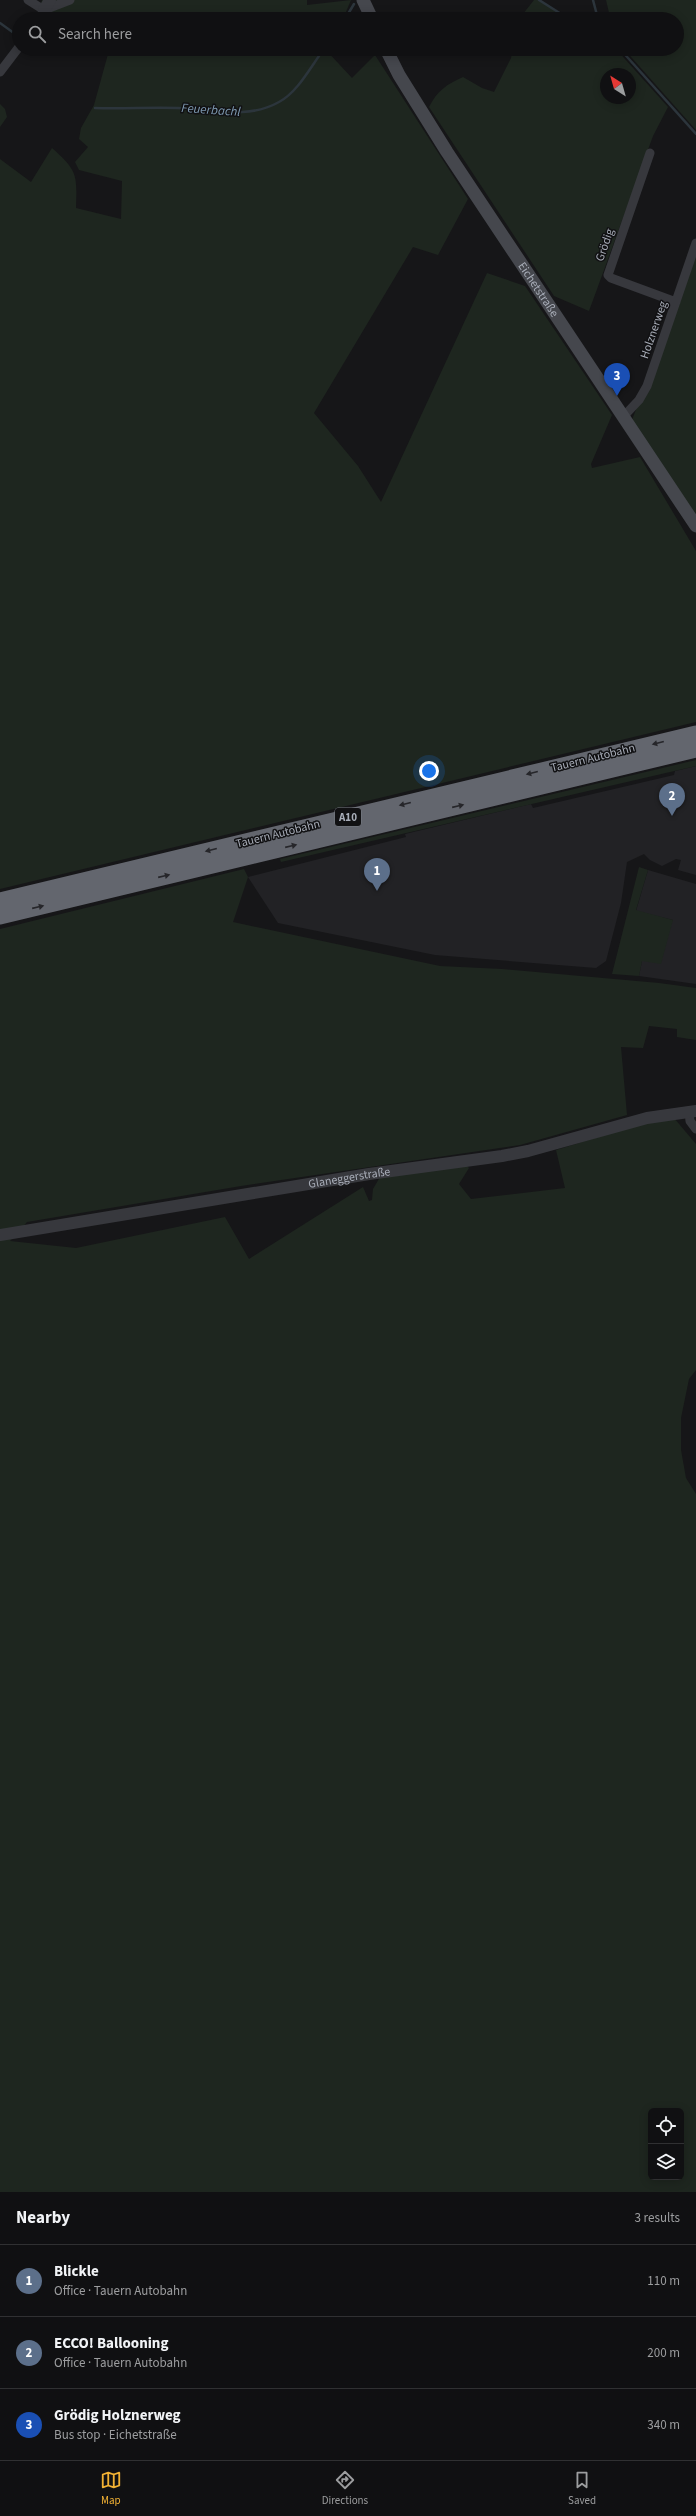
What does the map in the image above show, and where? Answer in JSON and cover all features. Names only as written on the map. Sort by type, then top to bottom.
[{"type":"highway","name":"Tauern Autobahn","points":[[0,901],[696,734]]},
{"type":"highway","name":"Tauern Autobahn","points":[[0,916],[696,749]]},
{"type":"main road","points":[[363,0],[369,12]]},
{"type":"main road","name":"Eichetstraße","points":[[390,56],[399,75],[447,152],[696,526]]},
{"type":"street","points":[[28,0],[44,10],[70,0]]},
{"type":"street","points":[[0,72],[12,56]]},
{"type":"street","name":"Grödig","points":[[650,154],[608,274],[611,278],[676,302]]},
{"type":"street","name":"Holznerweg","points":[[623,417],[639,400],[647,386],[696,243]]},
{"type":"street","points":[[692,1112],[690,1121],[696,1129]]},
{"type":"street","name":"Glaneggerstraße","points":[[0,1235],[368,1174],[502,1156],[528,1151],[647,1118],[692,1112]]},
{"type":"shaded area","points":[[42,0],[307,0],[307,5],[351,0],[346,12],[38,12]]},
{"type":"shaded area","points":[[534,0],[538,0],[556,12],[525,12]]},
{"type":"shaded area","points":[[606,0],[696,0],[696,130],[630,56],[684,56],[684,12],[609,12]]},
{"type":"shaded area","points":[[107,56],[332,56],[352,78],[376,56],[468,199],[438,255],[413,247],[314,413],[358,466],[381,502],[487,273],[525,286],[612,415],[591,464],[592,468],[640,457],[696,551],[696,722],[0,889],[0,159],[31,182],[52,148],[67,162],[74,174],[76,181],[76,208],[121,219],[122,181],[79,170],[75,162],[88,147],[79,139],[81,128],[94,105]]},
{"type":"shaded area","points":[[511,56],[622,56],[633,68],[600,68],[600,104],[636,104],[636,71],[668,107],[653,136],[589,311],[554,296],[429,107],[439,92],[452,82],[463,77],[482,88],[494,92]]},
{"type":"shaded area","points":[[0,104],[5,109],[7,117],[0,127]]},
{"type":"shaded area","points":[[696,252],[696,517],[632,420]]},
{"type":"shaded area","points":[[696,760],[696,766],[281,862],[280,859]]},
{"type":"shaded area","points":[[696,766],[696,875],[678,870],[681,860],[676,859],[662,866],[650,860],[644,854],[627,862],[621,903],[606,961],[596,968],[435,955],[278,923],[248,877],[406,837],[405,834],[531,804],[533,808],[674,775],[675,771]]},
{"type":"shaded area","points":[[639,867],[648,870],[636,910],[673,920],[661,964],[642,961],[639,976],[612,974]]},
{"type":"shaded area","points":[[244,869],[248,877],[233,922],[440,966],[502,969],[659,983],[696,988],[696,1040],[677,1037],[677,1029],[649,1026],[643,1048],[621,1047],[627,1115],[520,1145],[241,1186],[27,1222],[10,1241],[76,1248],[225,1217],[249,1259],[363,1187],[369,1201],[372,1200],[373,1189],[380,1177],[466,1165],[469,1168],[459,1184],[471,1199],[565,1188],[556,1150],[647,1122],[674,1118],[696,1144],[696,1370],[689,1379],[681,1418],[681,1450],[686,1478],[696,1494],[696,2192],[0,2192],[0,929]]},
{"type":"shaded area","points":[[648,870],[696,884],[696,984],[639,976],[642,961],[673,920],[636,911]]},
{"type":"waterway","name":"Feuerbachl","points":[[539,0],[558,12]]},
{"type":"waterway","points":[[593,0],[596,12]]},
{"type":"waterway","name":"Feuerbachl","points":[[349,12],[354,4]]},
{"type":"waterway","name":"Feuerbachl","points":[[0,23],[12,32]]},
{"type":"waterway","name":"Feuerbachl","points":[[95,108],[178,108],[229,112],[254,111],[286,98],[304,78],[319,56]]},
{"type":"waterway","points":[[626,56],[696,134]]},
{"type":"place","name":"Grödig Holznerweg","points":[[617,396]]},
{"type":"place","name":"ECCO! Ballooning","points":[[672,816]]},
{"type":"place","name":"Blickle","points":[[377,891]]}]
